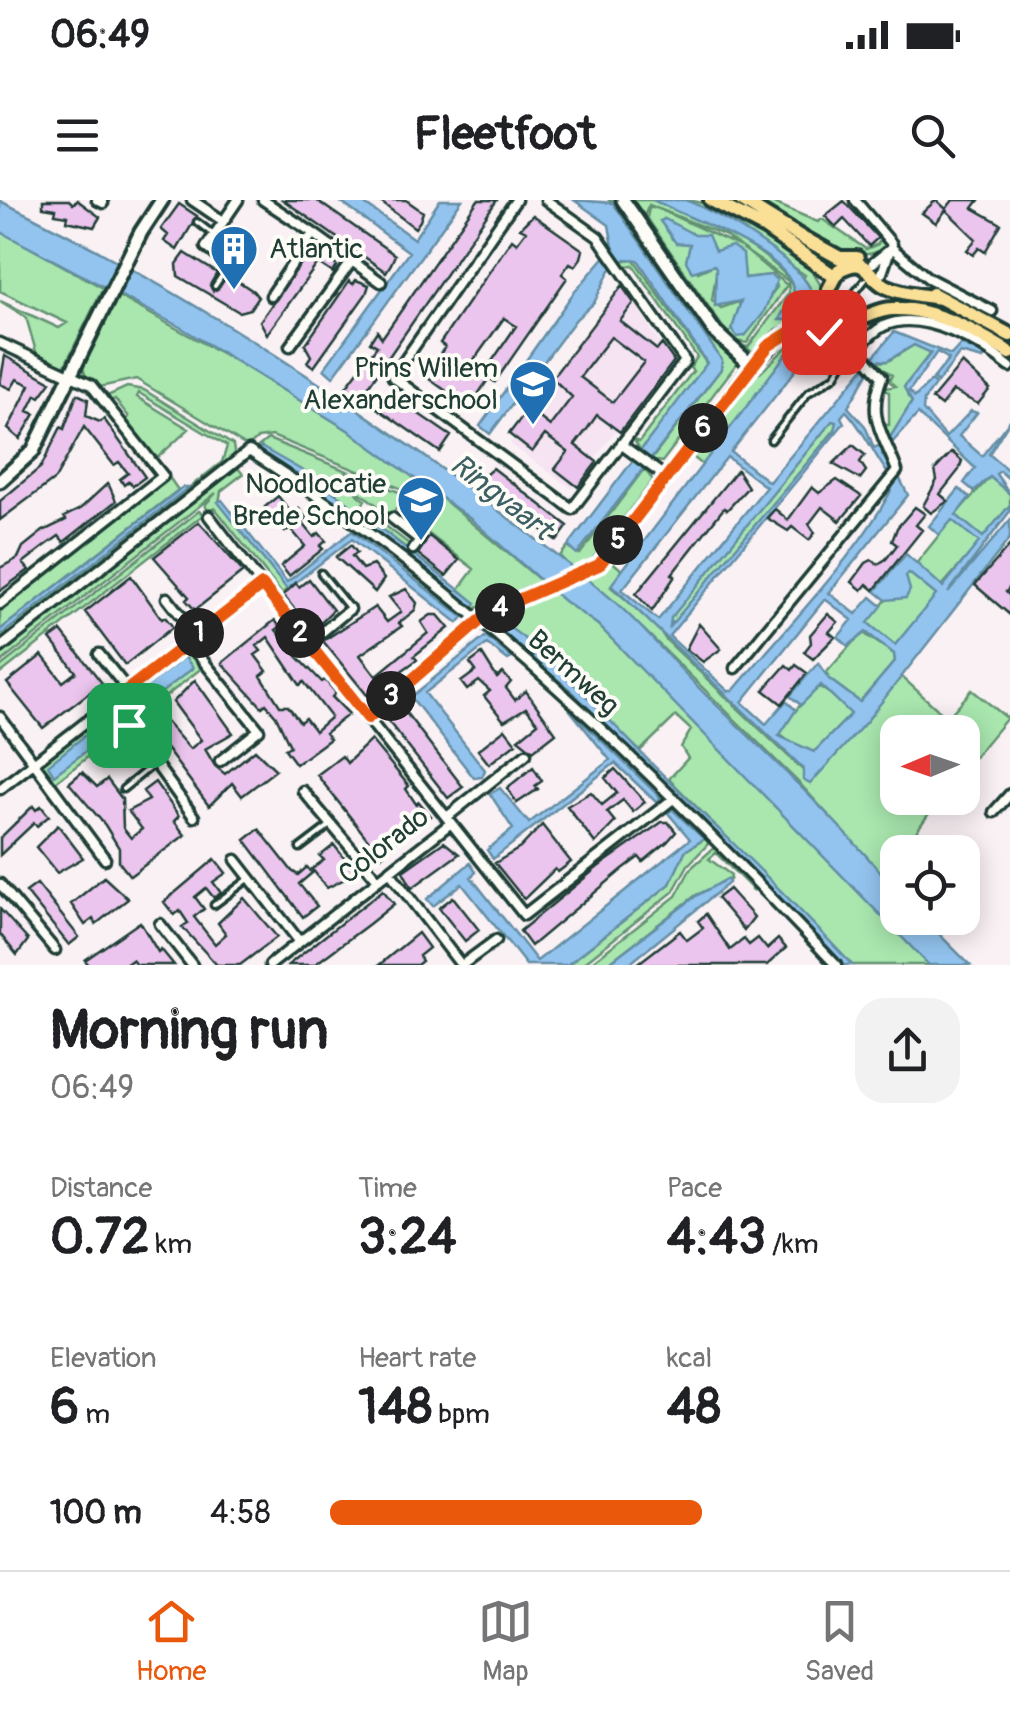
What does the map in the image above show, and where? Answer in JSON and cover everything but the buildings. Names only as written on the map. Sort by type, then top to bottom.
[{"type":"main road","points":[[710,200],[833,262],[940,298],[1010,335]]},
{"type":"main road","points":[[741,200],[806,247],[858,321],[895,309],[944,320],[1010,352]]},
{"type":"main road","points":[[831,287],[868,271]]},
{"type":"main road","points":[[831,287],[839,304],[848,309],[876,306],[868,271]]},
{"type":"street","points":[[0,481],[33,451],[128,256],[162,200]]},
{"type":"street","points":[[192,200],[223,221]]},
{"type":"street","points":[[231,267],[206,247],[238,200]]},
{"type":"street","points":[[264,200],[381,282]]},
{"type":"street","points":[[516,200],[393,377],[572,510],[685,361],[598,237],[546,200]]},
{"type":"street","points":[[623,200],[714,332],[751,365]]},
{"type":"street","points":[[856,200],[890,240],[892,248],[928,278],[992,311]]},
{"type":"street","points":[[271,296],[313,233]]},
{"type":"street","points":[[868,271],[892,248]]},
{"type":"street","points":[[290,346],[352,261]]},
{"type":"street","points":[[735,668],[897,471],[876,431],[882,377],[875,366],[853,350],[832,347],[821,323],[831,287]]},
{"type":"street","points":[[368,718],[482,624],[490,612],[588,574],[751,365],[780,337],[848,309]]},
{"type":"street","points":[[853,350],[884,326],[906,322],[958,336],[1010,367]]},
{"type":"street","points":[[0,342],[91,385],[163,476],[0,604]]},
{"type":"street","points":[[622,445],[666,478]]},
{"type":"street","name":"Bermweg","points":[[0,648],[249,451],[312,491],[558,687],[836,965]]},
{"type":"street","name":"Colorado","points":[[208,516],[448,820],[270,965]]},
{"type":"street","points":[[392,518],[420,540],[413,549]]},
{"type":"street","points":[[0,789],[262,585]]},
{"type":"street","points":[[167,598],[259,730],[220,760]]},
{"type":"street","points":[[309,643],[350,609]]},
{"type":"street","points":[[99,654],[127,689]]},
{"type":"street","points":[[112,702],[194,817]]},
{"type":"street","points":[[0,717],[32,765],[106,858]]},
{"type":"street","points":[[526,754],[448,820],[524,916],[673,798]]},
{"type":"street","points":[[304,791],[378,880]]},
{"type":"street","points":[[994,812],[1010,794]]},
{"type":"street","points":[[236,860],[299,941]]},
{"type":"street","points":[[388,872],[461,965],[496,940]]},
{"type":"street","points":[[0,884],[55,950]]},
{"type":"street","points":[[160,924],[192,965]]},
{"type":"lane","points":[[197,222],[214,234]]},
{"type":"lane","points":[[215,286],[231,267]]},
{"type":"lane","points":[[848,309],[868,271]]},
{"type":"lane","points":[[771,440],[808,393],[835,376],[853,350]]},
{"type":"lane","points":[[403,562],[413,549]]},
{"type":"lane","points":[[321,573],[350,609]]},
{"type":"lane","points":[[123,789],[154,764]]},
{"type":"lane","points":[[300,848],[333,824]]},
{"type":"lane","points":[[214,906],[250,878]]},
{"type":"shaded area","points":[[624,285],[670,360],[572,489],[510,444]]},
{"type":"green space","points":[[609,200],[621,204],[718,344],[738,362],[662,462],[651,460],[721,369],[722,360]]},
{"type":"green space","points":[[629,200],[653,200],[687,213],[734,236],[775,265],[788,279],[794,292],[779,320],[805,275],[747,235],[684,200],[724,211],[750,224],[798,257],[815,276],[823,295],[815,317],[771,339],[754,353],[748,349],[744,354],[726,340]],"holes":[[[649,205],[724,235],[788,281],[789,293],[748,347],[735,341],[707,311],[644,216]]]},
{"type":"green space","points":[[754,200],[767,200],[818,222],[822,219],[866,249],[878,244],[881,236],[885,246],[873,253],[839,249]]},
{"type":"green space","points":[[649,208],[657,208],[743,248],[787,285],[747,343],[736,341],[722,326],[647,218]],"holes":[[[665,220],[715,251],[742,254],[745,278],[771,275],[777,287],[762,306],[732,329],[741,301],[721,308],[712,300],[717,268],[714,265],[698,272],[690,244],[672,239]]]},
{"type":"green space","points":[[0,231],[103,288],[64,367],[37,355],[26,317],[0,301],[59,328],[67,323],[0,291]]},
{"type":"green space","points":[[633,258],[707,364],[641,451],[634,440],[639,442],[693,371],[690,368],[697,357],[633,265],[623,267],[619,262]]},
{"type":"green space","points":[[118,296],[239,363],[348,430],[425,485],[426,491],[407,491],[272,436],[258,438],[248,447],[136,379],[100,387],[86,377],[83,368]]},
{"type":"green space","points":[[816,337],[820,347],[816,341],[787,353],[704,466],[689,454],[751,373],[760,373],[791,343]]},
{"type":"green space","points":[[914,345],[931,352],[904,387],[912,402],[888,441],[880,425],[889,425],[889,392],[881,389],[895,386],[889,381],[892,375],[875,362],[888,361]]},
{"type":"green space","points":[[127,387],[144,390],[233,445],[235,459],[0,644],[0,636],[222,462],[227,446],[139,393],[137,397],[189,429],[155,460],[125,422],[129,417],[115,399],[109,402],[105,397]]},
{"type":"green space","points":[[832,421],[838,421],[837,427],[670,628],[670,618]]},
{"type":"green space","points":[[268,439],[347,471],[350,487],[365,500],[361,507],[413,547],[410,551],[317,479],[258,449],[314,486],[404,559],[313,488],[254,450]]},
{"type":"green space","points":[[236,466],[243,474],[221,491],[219,503],[287,589],[282,594],[215,508],[208,511],[205,505],[216,493],[0,663],[0,652]]},
{"type":"green space","points":[[644,469],[653,480],[593,558],[572,569],[560,556],[568,546],[580,554]]},
{"type":"green space","points":[[350,472],[411,497],[422,497],[431,489],[541,581],[470,611],[406,560],[472,608],[475,603],[459,589],[474,569],[408,518],[411,514],[401,503],[390,515],[353,487]]},
{"type":"green space","points":[[169,477],[178,490],[0,630],[0,609]]},
{"type":"green space","points":[[990,477],[1010,494],[1010,505],[983,538],[955,515]]},
{"type":"green space","points":[[199,511],[203,515],[0,674],[0,667]]},
{"type":"green space","points":[[952,519],[980,542],[941,587],[915,565]]},
{"type":"green space","points":[[609,559],[622,570],[611,587],[655,624],[666,640],[805,772],[866,722],[900,675],[944,715],[880,715],[880,815],[928,815],[914,835],[880,835],[880,872],[802,786],[643,629],[584,579]]},
{"type":"green space","points":[[909,572],[937,595],[895,645],[867,623]]},
{"type":"green space","points":[[554,592],[598,625],[880,914],[880,935],[900,935],[929,965],[852,965],[669,779],[688,758],[681,747],[691,730],[676,716],[640,751],[515,635],[514,642],[685,803],[840,965],[490,626],[498,614]]},
{"type":"green space","points":[[862,632],[894,654],[895,661],[860,702],[829,679],[827,672]]},
{"type":"green space","points":[[184,651],[203,667],[132,723],[120,700]]},
{"type":"green space","points":[[817,685],[849,707],[851,714],[814,752],[798,748],[778,732]]},
{"type":"green space","points":[[972,690],[1007,718],[980,751],[980,715],[950,715]]},
{"type":"green space","points":[[106,711],[113,712],[126,727],[52,785],[41,762]]},
{"type":"green space","points":[[676,806],[707,837],[708,844],[688,865],[673,892],[581,965],[567,965],[670,884],[685,851],[703,840],[672,809],[665,810]]},
{"type":"green space","points":[[716,846],[755,885],[753,890],[716,853],[709,859],[731,875],[730,880],[696,895],[606,965],[588,965],[676,896],[691,868]]},
{"type":"water","points":[[338,200],[359,200],[414,239],[440,200],[462,200],[333,377],[324,369],[409,252]]},
{"type":"water","points":[[574,200],[613,203],[722,360],[721,369],[577,554],[568,546],[707,363],[638,260],[626,259],[610,270],[594,303],[576,319],[490,434],[480,426],[572,295],[613,247],[609,225]]},
{"type":"water","points":[[653,200],[685,200],[764,244],[802,276],[812,292],[809,310],[798,318],[779,320],[794,292],[788,277],[775,263],[734,237]]},
{"type":"water","points":[[0,201],[158,284],[310,377],[383,427],[596,586],[781,767],[880,872],[880,915],[598,625],[564,601],[472,520],[348,430],[180,327],[0,231]]},
{"type":"water","points":[[665,219],[695,235],[708,235],[715,251],[732,246],[743,254],[745,278],[771,275],[777,280],[763,314],[745,336],[737,337],[732,329],[741,301],[715,306],[716,268],[714,265],[692,272],[686,261],[690,244],[676,243],[660,221]]},
{"type":"water","points":[[894,332],[951,355],[961,344],[986,356],[983,359],[960,353],[937,383],[933,379],[949,359],[937,352],[909,391],[915,397],[931,381],[935,385],[924,400],[923,410],[946,437],[971,411],[977,413],[959,436],[982,456],[1010,420],[989,454],[1010,472],[1010,480],[1000,471],[996,474],[1010,494],[990,477],[974,491],[964,483],[975,468],[918,414],[882,454],[892,471],[889,475],[846,411],[841,417],[844,423],[669,636],[728,691],[733,691],[847,557],[885,502],[898,475],[908,495],[829,593],[856,614],[871,597],[882,606],[868,623],[895,645],[936,595],[909,573],[906,576],[910,590],[906,598],[886,600],[875,591],[906,554],[943,587],[979,542],[952,520],[939,535],[929,526],[959,489],[970,497],[956,515],[983,537],[1010,505],[1010,511],[948,593],[1010,520],[1010,538],[866,722],[810,784],[803,780],[803,768],[611,585],[787,353],[812,340],[836,362],[832,367],[810,352],[731,452],[769,482]],"holes":[[[914,345],[931,353],[904,387],[912,402],[888,441],[874,448],[865,426],[848,407],[876,360],[887,361]],[[832,421],[837,422],[835,430],[670,626],[671,618]],[[727,457],[766,487],[658,620],[622,590]],[[825,599],[852,620],[838,637],[848,646],[866,632],[894,654],[895,661],[860,702],[829,679],[818,663],[790,696],[801,705],[821,685],[851,714],[814,752],[779,736],[796,710],[786,701],[766,724],[742,702]]]},
{"type":"water","points":[[261,447],[317,479],[476,603],[472,608],[314,486],[259,451]]},
{"type":"water","points":[[183,487],[189,487],[0,636],[0,630]]},
{"type":"water","points":[[222,500],[287,582],[352,531],[463,617],[458,623],[352,539],[287,589],[218,502]]},
{"type":"water","points":[[495,620],[530,643],[575,685],[852,965],[843,965],[570,690],[493,626]]},
{"type":"water","points":[[486,636],[512,658],[508,660],[487,644],[425,693],[485,770],[482,777],[474,778],[411,697]]},
{"type":"water","points":[[185,657],[193,668],[134,714],[125,703]]},
{"type":"water","points":[[569,709],[661,798],[656,802],[615,763],[493,859],[487,850],[513,829],[490,794],[500,788],[529,823],[610,760]]},
{"type":"water","points":[[108,717],[117,728],[54,775],[48,765]]},
{"type":"water","points":[[672,809],[704,839],[685,851],[670,884],[567,965],[526,965],[462,884],[433,906],[427,899],[470,863],[476,872],[471,877],[537,961],[690,839],[668,813]]},
{"type":"water","points":[[727,879],[729,883],[628,965],[606,965],[696,896]]},
{"type":"water","points":[[900,935],[940,935],[970,965],[929,965]]},
{"type":"place","name":"Atlantic","points":[[234,292]]},
{"type":"place","name":"Prins Willem Alexanderschool","points":[[533,426]]},
{"type":"place","name":"Noodlocatie Brede School","points":[[421,542]]},
{"type":"route","points":[[129,725],[112,702],[262,585],[368,718],[375,708],[482,624],[490,612],[588,574],[599,565],[768,346],[790,332],[821,323],[824,332]]},
{"type":"water label","name":"Ringvaart","points":[[501,497]]}]
